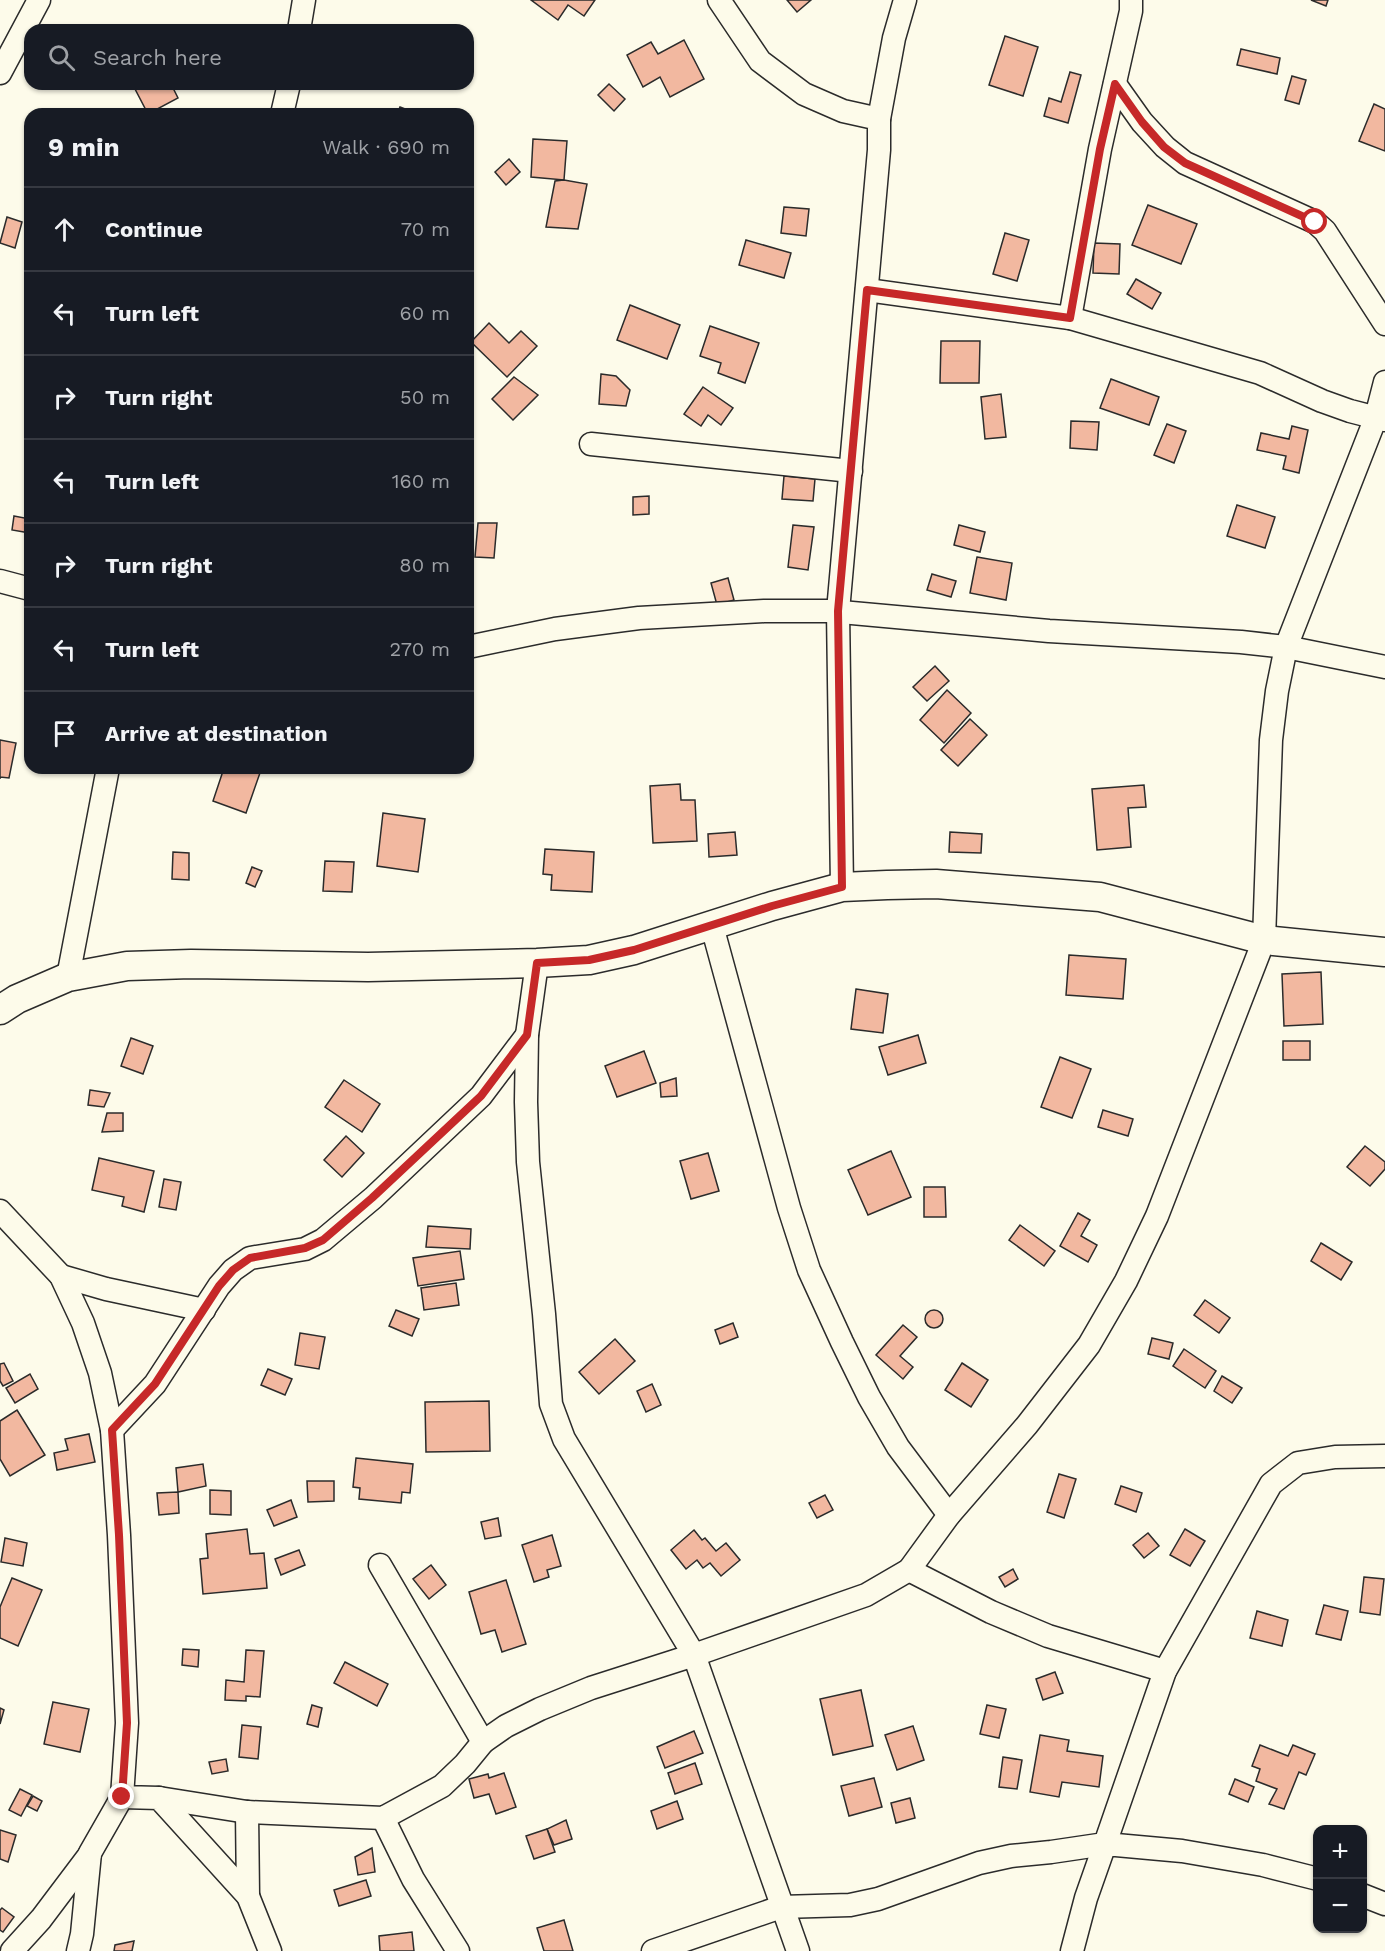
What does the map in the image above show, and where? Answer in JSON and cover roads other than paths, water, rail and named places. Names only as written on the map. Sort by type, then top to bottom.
[{"type":"street","points":[[26,24],[39,0]]},
{"type":"street","points":[[300,24],[304,0]]},
{"type":"street","points":[[719,0],[760,61],[804,94],[843,111],[879,119]]},
{"type":"street","points":[[842,887],[838,611],[879,150],[879,119],[894,38],[905,0]]},
{"type":"street","points":[[1070,318],[1100,149],[1131,11],[1131,0]]},
{"type":"street","points":[[0,73],[24,28]]},
{"type":"street","points":[[1115,84],[1164,147],[1185,163],[1293,210],[1315,222],[1325,231],[1385,324]]},
{"type":"street","points":[[284,108],[288,90]]},
{"type":"street","points":[[867,290],[1070,318],[1260,373],[1322,401],[1380,419]]},
{"type":"street","points":[[122,1797],[159,1798],[246,1812],[382,1818],[442,1785],[465,1764],[483,1742],[506,1726],[591,1688],[694,1655],[866,1594],[909,1570],[950,1515],[1027,1425],[1089,1345],[1126,1281],[1157,1216],[1264,940],[1271,740],[1277,691],[1286,648],[1380,419],[1385,382]]},
{"type":"street","points":[[591,444],[851,471]]},
{"type":"street","points":[[0,581],[24,587]]},
{"type":"street","points":[[474,646],[555,629],[639,618],[764,611],[838,611],[1049,631],[1241,642],[1385,667]]},
{"type":"street","points":[[68,977],[107,774]]},
{"type":"street","points":[[0,1010],[17,999],[68,977],[127,966],[191,964],[368,967],[589,960],[634,950],[772,906],[842,887],[936,884],[1100,897],[1264,940],[1385,952]]},
{"type":"street","points":[[712,926],[789,1208],[809,1270],[869,1397],[898,1447],[950,1515]]},
{"type":"street","points":[[537,963],[527,1035],[526,1102],[528,1162],[551,1404],[564,1439],[694,1655],[798,1951]]},
{"type":"street","points":[[112,1430],[155,1384],[219,1286],[233,1270],[250,1258],[305,1248],[323,1240],[372,1198],[481,1096],[527,1035]]},
{"type":"street","points":[[0,1211],[61,1276],[83,1323],[100,1373],[112,1430],[127,1723],[122,1797],[90,1853],[42,1919],[12,1951]]},
{"type":"street","points":[[61,1276],[117,1292],[204,1310]]},
{"type":"street","points":[[1072,1951],[1086,1898],[1165,1671],[1271,1484],[1298,1463],[1335,1457],[1385,1456]]},
{"type":"street","points":[[380,1565],[483,1742]]},
{"type":"street","points":[[909,1570],[991,1612],[1048,1636],[1165,1671]]},
{"type":"street","points":[[159,1798],[248,1896]]},
{"type":"street","points":[[246,1812],[248,1896],[270,1951]]},
{"type":"street","points":[[382,1818],[413,1879],[458,1951]]},
{"type":"street","points":[[653,1951],[781,1908],[850,1905],[878,1899],[979,1863],[1000,1858],[1105,1844],[1182,1851],[1263,1865],[1313,1878]]},
{"type":"street","points":[[78,1951],[82,1934],[90,1853]]},
{"type":"street","points":[[1367,1897],[1385,1904]]}]
